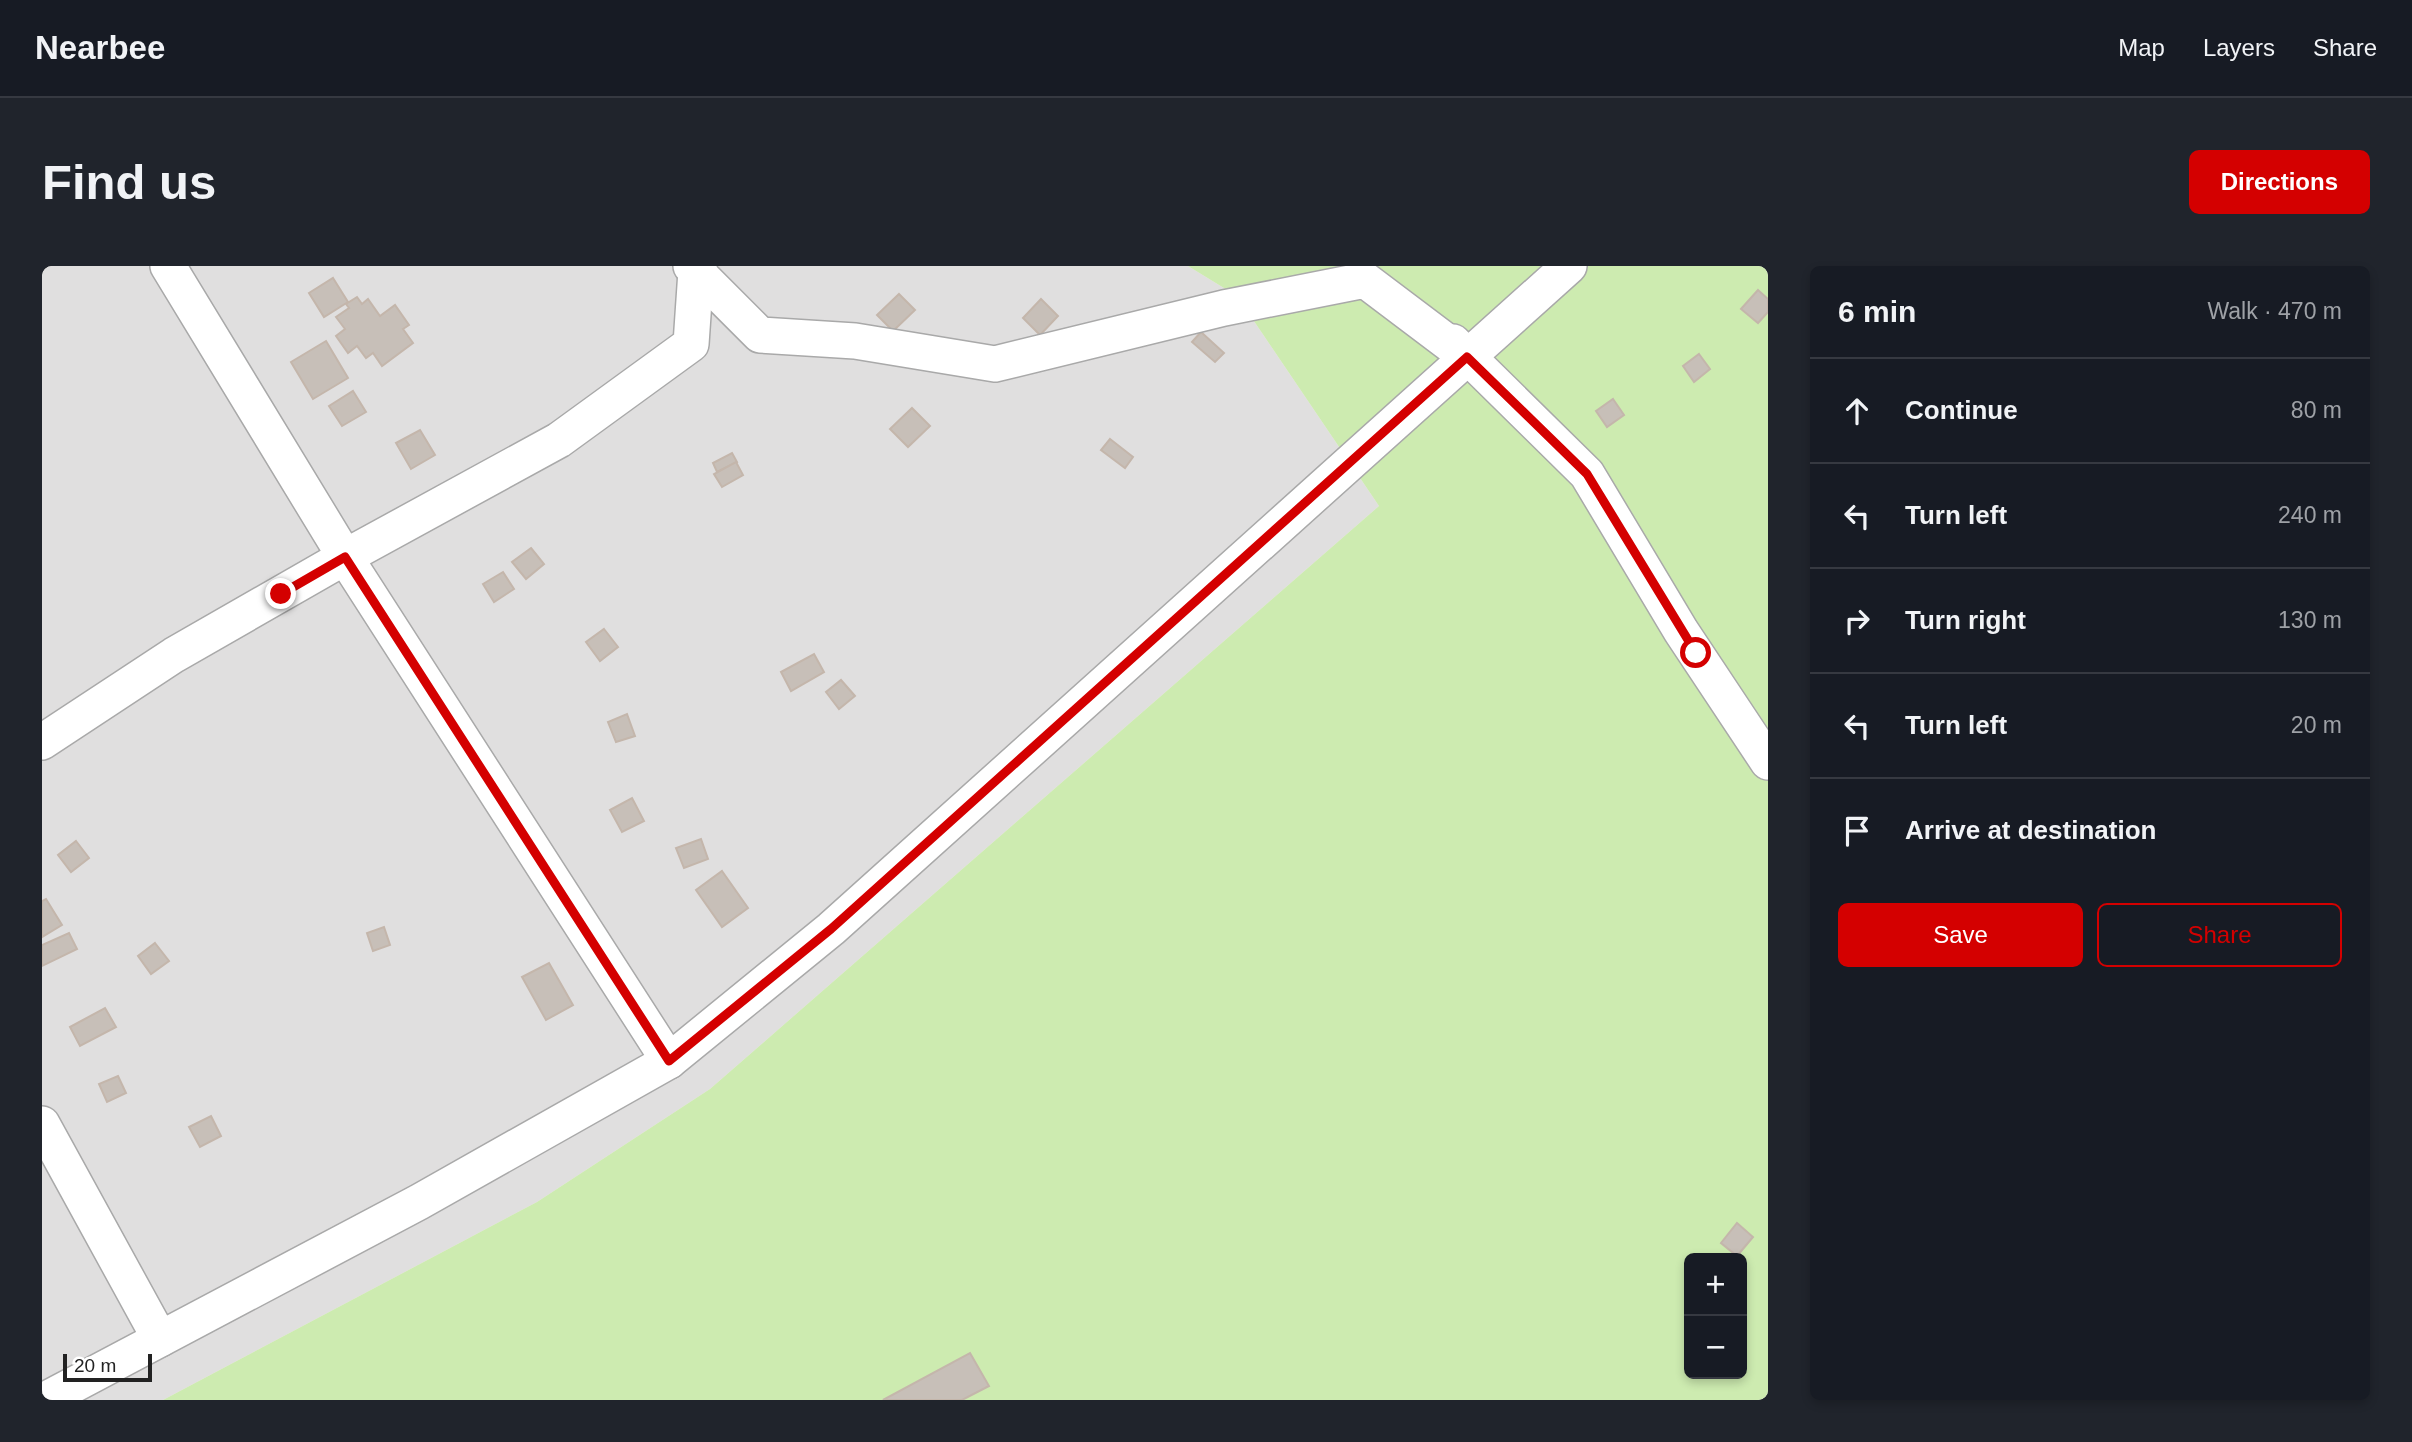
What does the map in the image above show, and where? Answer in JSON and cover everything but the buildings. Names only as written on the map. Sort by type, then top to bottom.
[{"type":"street","points":[[168,266],[345,557],[669,1061]]},
{"type":"street","points":[[1385,266],[1467,357],[1587,474],[1681,631],[1768,761]]},
{"type":"street","points":[[45,1400],[419,1202],[669,1061],[831,929],[1569,266]]},
{"type":"street","points":[[42,741],[174,655],[345,557],[559,440],[691,344],[695,268]]},
{"type":"street","points":[[695,268],[760,335],[855,341],[995,364],[1224,308],[1365,281],[1467,357]]},
{"type":"street","points":[[42,1124],[160,1339]]},
{"type":"shaded area","points":[[42,266],[1188,266],[1237,296],[1379,506],[710,1089],[537,1202],[163,1400],[42,1400]]},
{"type":"green space","points":[[1188,266],[1768,266],[1768,1400],[163,1400],[537,1202],[710,1089],[1379,506],[1237,296]]},
{"type":"route","points":[[281,594],[345,557],[669,1061],[831,929],[1467,357],[1587,474],[1696,653]]}]
